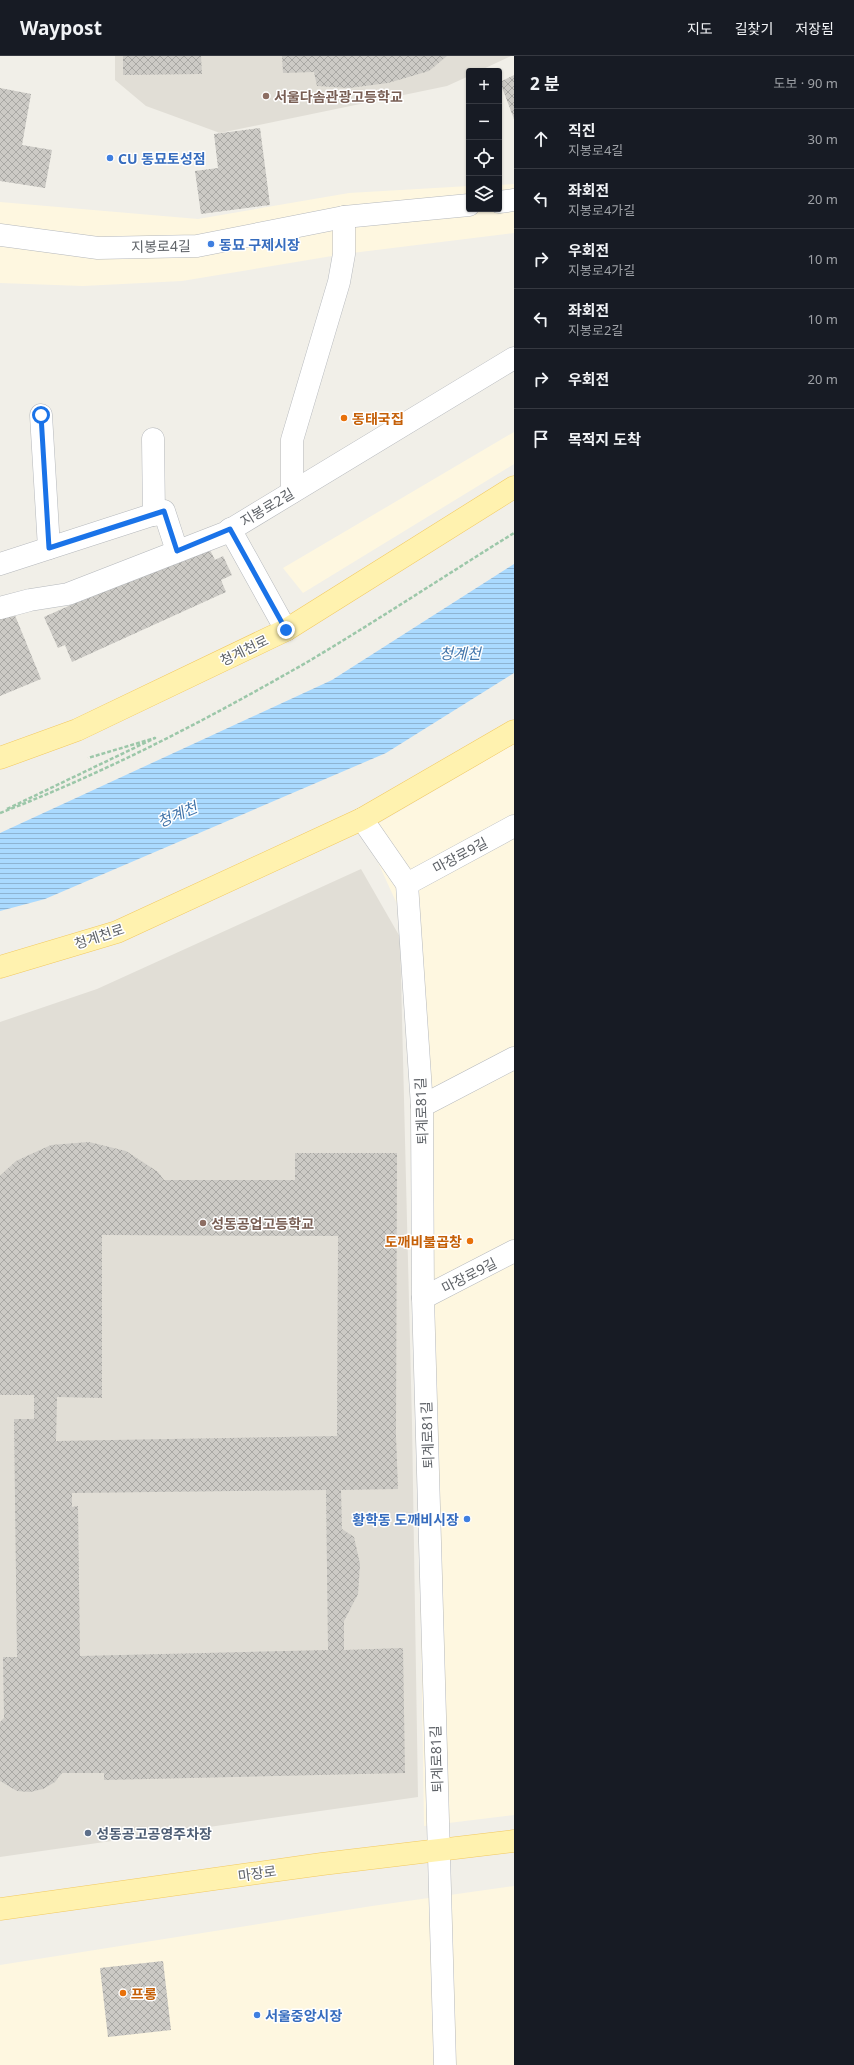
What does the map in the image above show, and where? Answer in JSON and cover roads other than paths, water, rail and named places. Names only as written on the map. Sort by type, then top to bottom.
[{"type":"main road","name":"청계천로","points":[[0,758],[77,730],[286,630],[514,487]]},
{"type":"main road","name":"청계천로","points":[[0,967],[117,932],[362,818],[514,731]]},
{"type":"main road","name":"마장로","points":[[0,1909],[514,1841]]},
{"type":"street","points":[[502,202],[514,200]]},
{"type":"street","name":"지봉로4길","points":[[0,235],[98,248],[198,246],[344,217],[466,205]]},
{"type":"street","points":[[292,492],[292,440],[339,282],[344,254],[344,217]]},
{"type":"street","name":"지봉로2길","points":[[0,608],[30,600],[68,594],[230,529],[514,358]]},
{"type":"street","points":[[41,415],[49,548]]},
{"type":"street","points":[[153,439],[154,515]]},
{"type":"street","points":[[0,564],[164,511],[177,551]]},
{"type":"street","points":[[230,529],[286,630]]},
{"type":"street","points":[[362,818],[407,884]]},
{"type":"street","name":"마장로9길","points":[[407,884],[514,826]]},
{"type":"street","name":"퇴계로81길","points":[[407,884],[422,1106],[423,1298],[445,2065]]},
{"type":"street","points":[[422,1106],[514,1058]]},
{"type":"street","name":"마장로9길","points":[[423,1298],[514,1251]]},
{"type":"water","name":"청계천","points":[[514,564],[514,673],[386,753],[45,899],[0,911],[0,833],[332,680]]},
{"type":"place","name":"서울다솜관광고등학교","points":[[266,96]]},
{"type":"place","name":"CU 동묘토성점","points":[[110,158]]},
{"type":"place","name":"동묘 구제시장","points":[[211,244]]},
{"type":"place","name":"동태국집","points":[[344,418]]},
{"type":"place","name":"성동공업고등학교","points":[[203,1223]]},
{"type":"place","name":"도깨비불곱창","points":[[470,1241]]},
{"type":"place","name":"황학동 도깨비시장","points":[[467,1519]]},
{"type":"place","name":"성동공고공영주차장","points":[[88,1833]]},
{"type":"place","name":"프롱","points":[[123,1993]]},
{"type":"place","name":"서울중앙시장","points":[[257,2015]]}]
